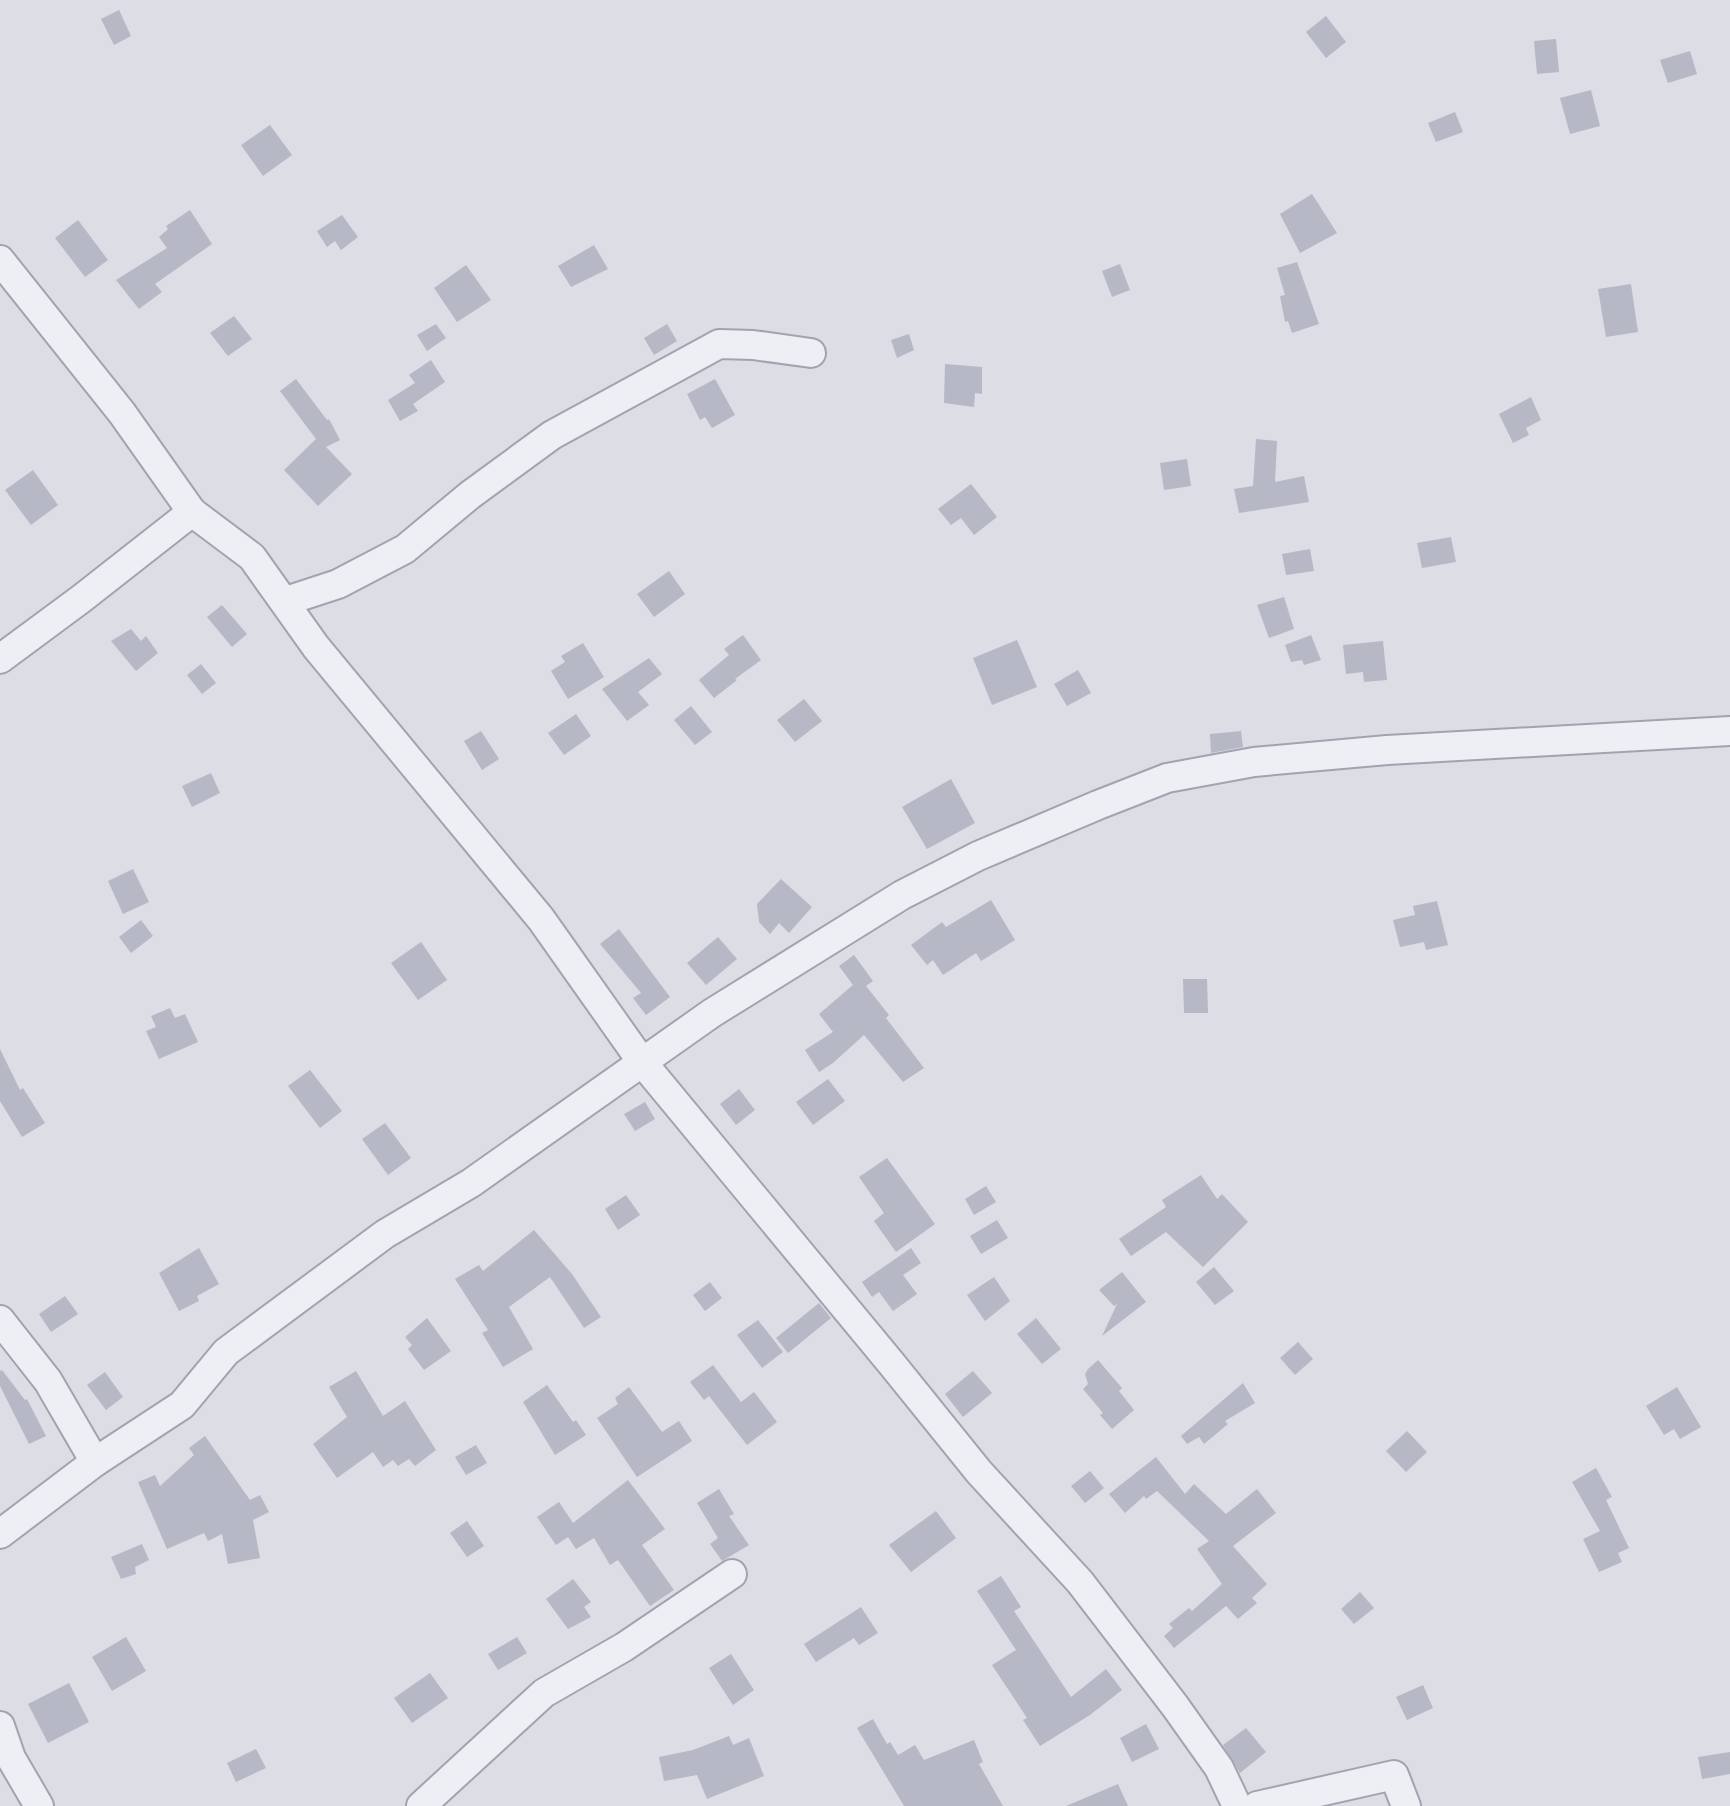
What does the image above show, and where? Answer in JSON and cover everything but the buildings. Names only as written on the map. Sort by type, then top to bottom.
[{"type":"street","points":[[0,260],[122,413],[192,512],[252,557],[286,601],[316,647],[541,919],[642,1062],[964,1455],[1080,1582],[1212,1758],[1237,1806]]},
{"type":"street","points":[[286,601],[338,584],[405,549],[470,495],[552,435],[719,344],[753,345],[811,353]]},
{"type":"street","points":[[0,659],[192,512]]},
{"type":"street","points":[[0,1534],[95,1462],[182,1405],[226,1352],[385,1234],[471,1183],[712,1013],[902,895],[978,856],[1167,778],[1254,762],[1387,750],[1730,731]]},
{"type":"street","points":[[0,1320],[48,1381],[95,1462]]},
{"type":"street","points":[[421,1806],[544,1693],[625,1647],[732,1574]]},
{"type":"street","points":[[0,1727],[11,1758],[39,1806]]},
{"type":"street","points":[[1257,1806],[1394,1775],[1406,1806]]}]
